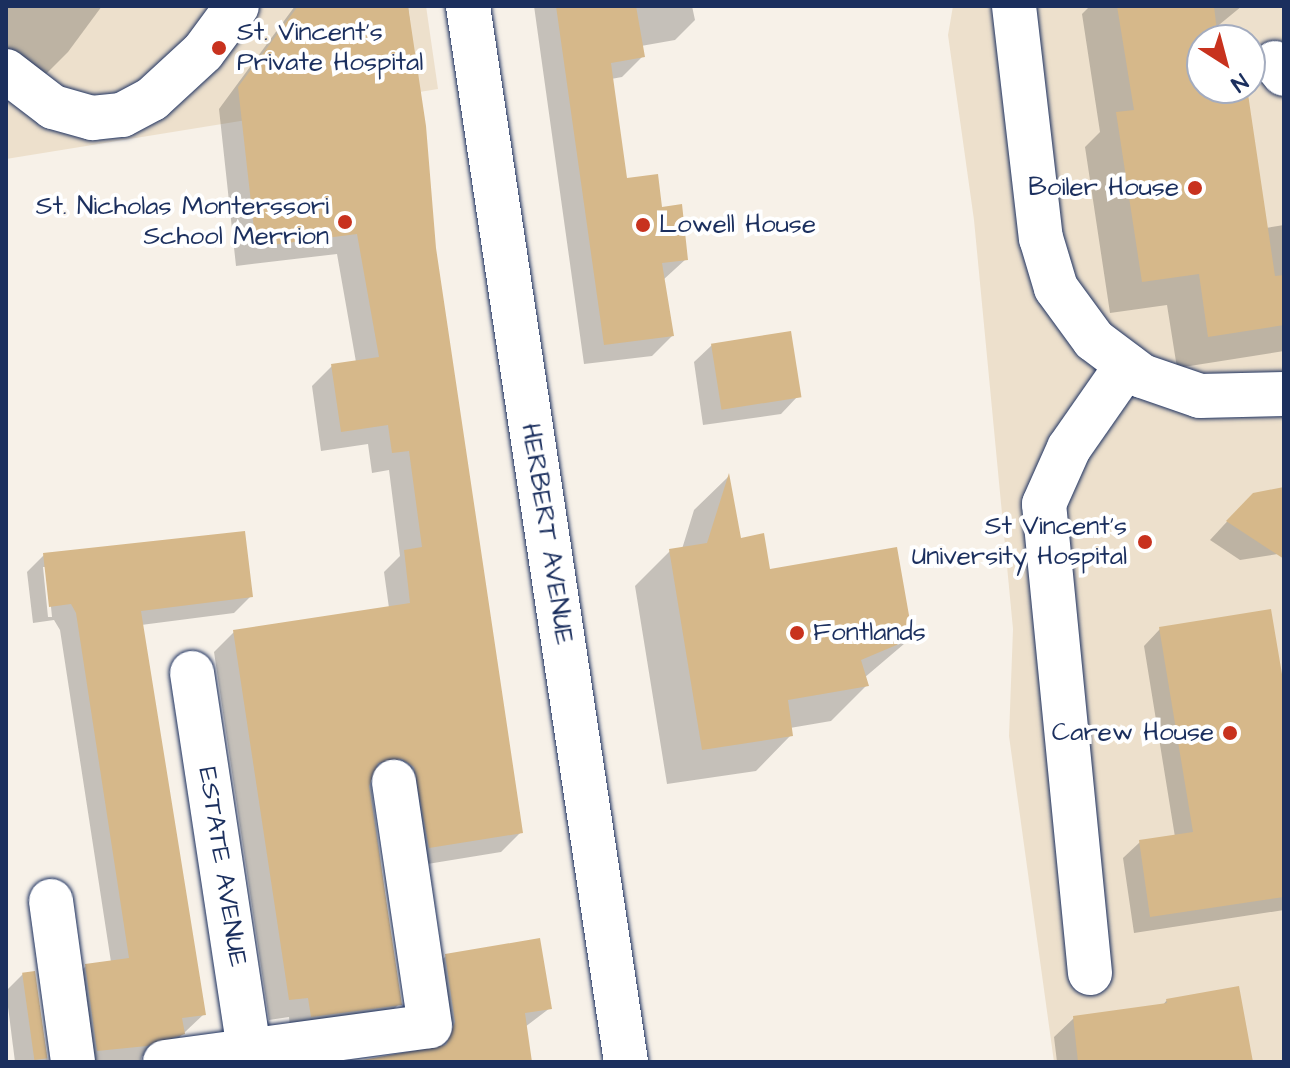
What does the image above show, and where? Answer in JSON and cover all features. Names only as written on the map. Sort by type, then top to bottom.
[{"type":"street","points":[[6,71],[53,107],[92,118],[122,115],[152,99],[203,52],[237,6]]},
{"type":"street","name":"HERBERT AVENUE","points":[[468,6],[626,1062]]},
{"type":"street","points":[[1014,6],[1041,238],[1056,288],[1094,340],[1127,365],[1200,396],[1284,394]]},
{"type":"street","points":[[1090,973],[1044,504],[1069,448],[1127,365]]},
{"type":"street","name":"ESTATE AVENUE","points":[[192,673],[250,1056]]},
{"type":"street","points":[[165,1062],[250,1056],[430,1026],[394,782]]},
{"type":"street","points":[[51,901],[73,1062]]},
{"type":"shaded area","name":"St. Vincent's Private Hospital","points":[[6,6],[426,6],[438,89],[6,159]]},
{"type":"shaded area","name":"St Vincent's University Hospital","points":[[953,6],[1284,6],[1284,1062],[1054,1062],[1009,736],[1013,629],[974,220],[948,35]]},
{"type":"building","points":[[298,6],[408,6],[426,126],[436,248],[523,833],[429,848],[414,767],[402,759],[378,763],[369,786],[402,1005],[311,1017],[308,998],[289,1000],[233,630],[410,603],[404,550],[422,547],[409,451],[392,453],[388,425],[341,432],[331,364],[379,357],[357,234],[256,247],[238,87]]},
{"type":"building","points":[[556,6],[636,6],[645,57],[611,63],[627,178],[658,174],[662,207],[682,204],[688,260],[662,263],[674,336],[604,345]]},
{"type":"building","name":"Boiler House","points":[[1117,6],[1214,6],[1216,24],[1186,24],[1186,104],[1249,104],[1275,276],[1284,275],[1284,325],[1208,337],[1199,274],[1142,282],[1116,112],[1134,110]]},
{"type":"building","points":[[791,331],[801,397],[721,410],[711,344]]},
{"type":"building","name":"Fontlands","points":[[729,473],[741,538],[764,533],[770,569],[897,547],[913,638],[861,660],[869,686],[788,700],[793,736],[702,750],[669,549],[707,543]]},
{"type":"building","points":[[1284,487],[1284,559],[1226,521],[1253,493]]},
{"type":"building","points":[[245,531],[253,597],[141,611],[206,1015],[182,1018],[185,1034],[147,1046],[97,1051],[85,964],[129,958],[76,613],[71,604],[49,607],[43,553]]},
{"type":"building","name":"Carew House","points":[[1271,609],[1284,686],[1284,897],[1150,917],[1139,840],[1193,832],[1159,627]]},
{"type":"building","points":[[540,938],[552,1009],[525,1013],[532,1062],[351,1062],[446,1045],[455,1022],[445,954]]},
{"type":"building","points":[[35,971],[47,1058],[34,1060],[22,973]]},
{"type":"building","points":[[1239,986],[1253,1062],[1078,1062],[1073,1016],[1167,1003],[1166,999]]},
{"type":"place","name":"St. Vincent's Private Hospital","points":[[219,48]]},
{"type":"place","name":"Boiler House","points":[[1195,188]]},
{"type":"place","name":"St. Nicholas Monterssori School Merrion","points":[[345,222]]},
{"type":"place","name":"Lowell House","points":[[643,225]]},
{"type":"place","name":"St Vincent's University Hospital","points":[[1145,542]]},
{"type":"place","name":"Fontlands","points":[[797,633]]},
{"type":"place","name":"Carew House","points":[[1230,733]]}]
